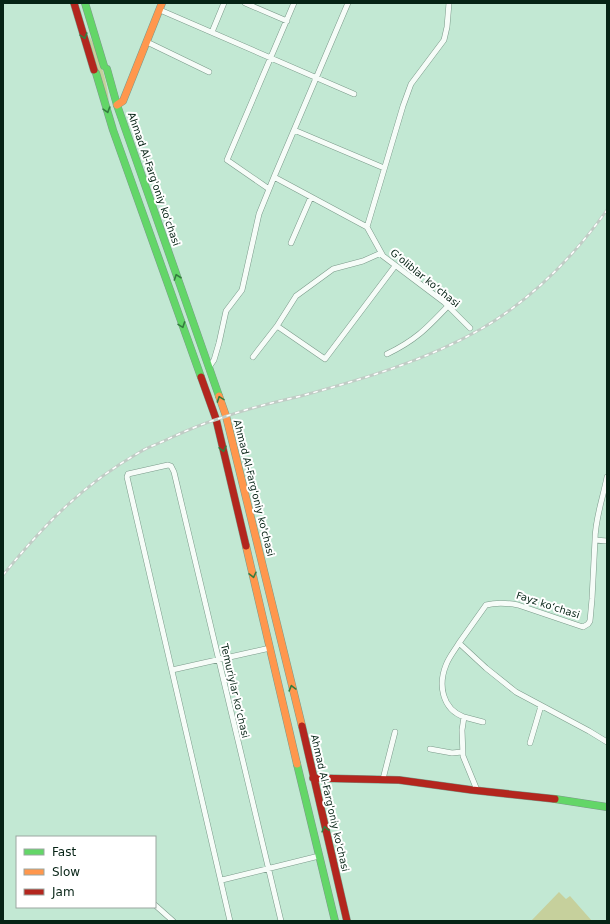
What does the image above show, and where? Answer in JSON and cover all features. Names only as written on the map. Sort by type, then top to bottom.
[{"type":"main road","name":"Ahmad Al-Farg'oniy ko'chasi","points":[[74,3],[114,130],[216,419],[283,708],[335,921]]},
{"type":"main road","name":"Ahmad Al-Farg'oniy ko'chasi","points":[[85,3],[117,104],[226,416],[297,704],[347,921]]},
{"type":"main road","points":[[117,104],[123,101],[161,6]]},
{"type":"main road","points":[[150,234],[160,229]]},
{"type":"main road","points":[[283,708],[297,704]]},
{"type":"main road","points":[[313,778],[383,779],[542,797],[607,807]]},
{"type":"street","points":[[212,32],[224,3]]},
{"type":"street","points":[[246,3],[287,21]]},
{"type":"street","points":[[269,189],[227,160],[272,58],[294,3]]},
{"type":"street","points":[[209,368],[214,360],[226,311],[242,290],[259,214],[348,3]]},
{"type":"street","points":[[274,176],[367,227],[402,106],[411,84],[444,40],[448,27],[448,3]]},
{"type":"street","points":[[161,6],[212,32],[354,94]]},
{"type":"street","points":[[146,42],[209,72]]},
{"type":"street","points":[[294,130],[384,168]]},
{"type":"street","points":[[291,242],[311,197]]},
{"type":"street","name":"Gʻoliblar koʻchasi","points":[[367,227],[383,256],[448,306],[470,328]]},
{"type":"street","points":[[253,357],[296,296],[307,286],[333,270],[363,261],[381,253]]},
{"type":"street","points":[[276,326],[325,359],[395,266]]},
{"type":"street","points":[[387,354],[420,335],[448,306]]},
{"type":"street","name":"Temuriylar koʻchasi","points":[[172,670],[128,476],[128,474],[168,465],[171,466],[174,472],[281,921]]},
{"type":"street","points":[[607,477],[602,503],[595,526],[595,540],[607,541]]},
{"type":"street","name":"Fayz koʻchasi","points":[[459,643],[479,617],[486,605],[493,603],[510,603],[518,605],[583,627],[588,624],[590,621],[592,598],[595,540]]},
{"type":"street","points":[[483,722],[457,714],[448,706],[443,695],[441,685],[446,664],[459,643],[501,681],[516,692],[572,721],[607,742]]},
{"type":"street","points":[[230,921],[222,880],[172,670],[218,658],[270,648]]},
{"type":"street","points":[[530,743],[541,706]]},
{"type":"street","points":[[464,717],[462,730],[462,752],[477,790]]},
{"type":"street","points":[[383,779],[395,732]]},
{"type":"street","points":[[430,749],[452,754],[462,752]]},
{"type":"street","points":[[222,880],[319,856]]},
{"type":"street","points":[[156,906],[173,921]]},
{"type":"green space","points":[[89,35],[102,68],[109,102],[90,48]]},
{"type":"green space","points":[[559,892],[566,899],[570,896],[592,921],[531,921]]},
{"type":"railway","points":[[3,575],[50,522],[82,492],[100,478],[143,450],[195,427],[233,414],[262,405],[324,390],[416,360],[438,351],[481,329],[517,305],[550,276],[580,244],[607,210]]},
{"type":"traffic: fast","points":[[85,3],[104,66]]},
{"type":"traffic: fast","points":[[107,69],[117,105],[219,396]]},
{"type":"traffic: fast","points":[[96,73],[113,130],[201,377]]},
{"type":"traffic: fast","points":[[297,764],[335,921]]},
{"type":"traffic: fast","points":[[555,799],[607,807]]},
{"type":"traffic: slow","points":[[117,105],[123,101],[162,3]]},
{"type":"traffic: slow","points":[[219,396],[226,416],[302,726]]},
{"type":"traffic: slow","points":[[246,546],[297,764]]},
{"type":"traffic: jam","points":[[74,3],[94,70]]},
{"type":"traffic: jam","points":[[201,377],[216,419],[246,546]]},
{"type":"traffic: jam","points":[[302,726],[347,921]]},
{"type":"traffic: jam","points":[[313,778],[399,780],[555,799]]}]
